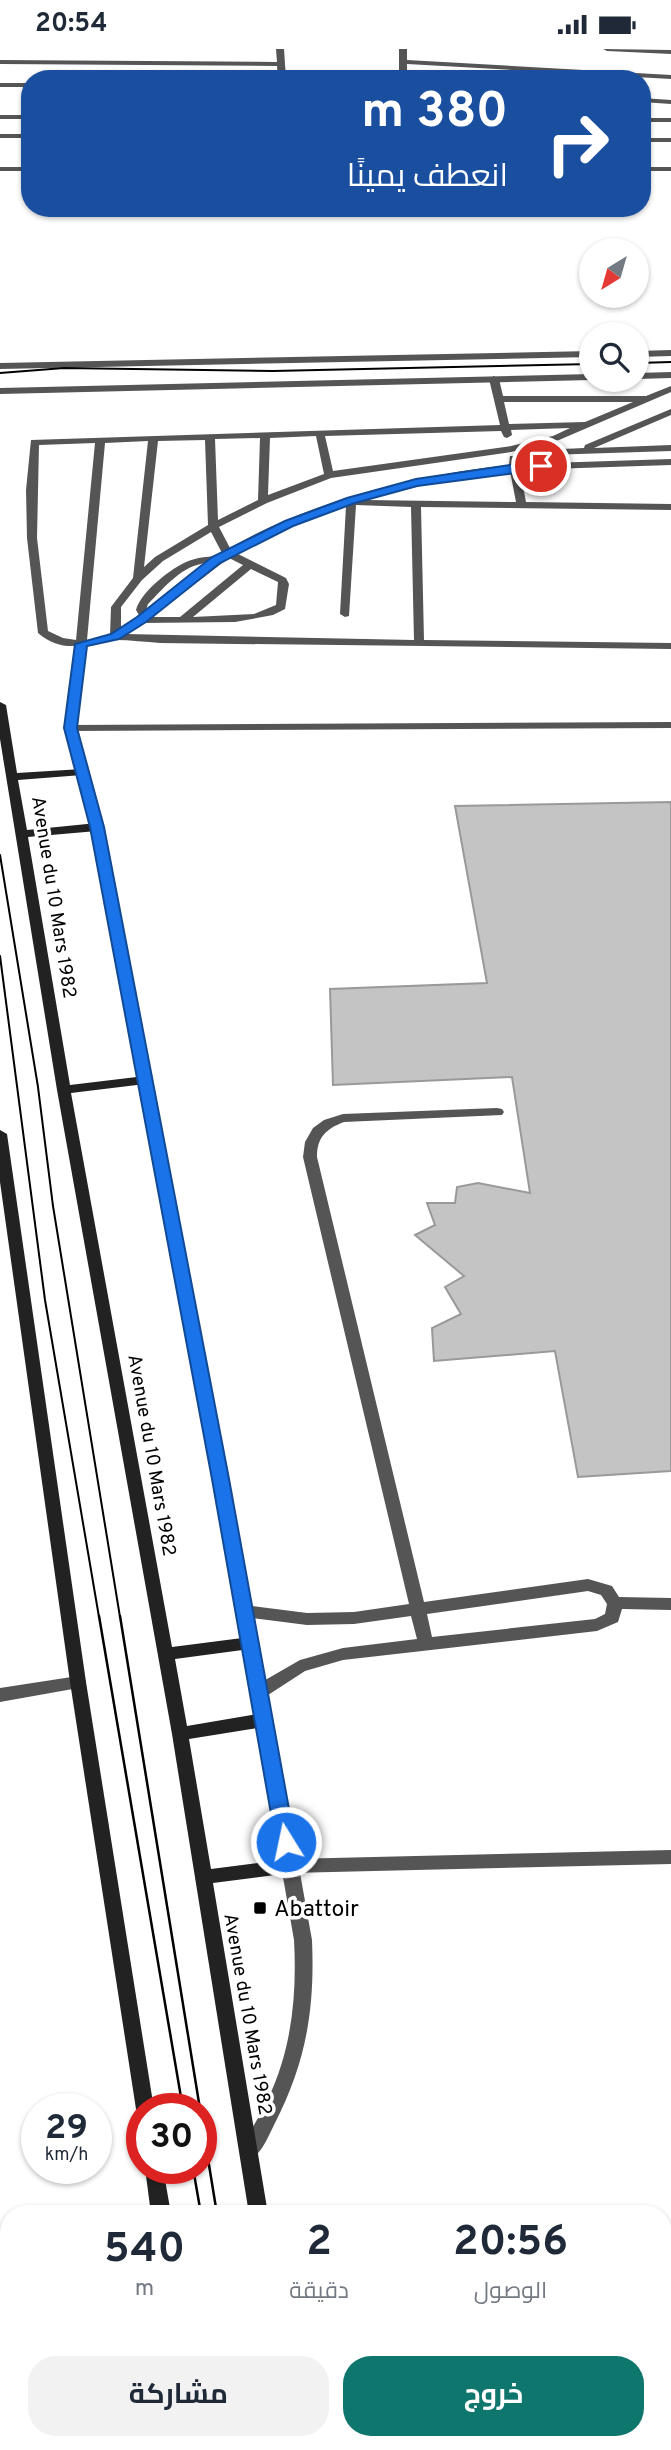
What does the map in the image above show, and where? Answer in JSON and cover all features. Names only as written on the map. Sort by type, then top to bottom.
[{"type":"main road","name":"Avenue du 10 Mars 1982","points":[[0,705],[64,1090],[180,1734],[258,2205]]},
{"type":"main road","points":[[12,777],[82,772]]},
{"type":"main road","points":[[22,834],[97,827]]},
{"type":"main road","points":[[64,1090],[145,1080]]},
{"type":"main road","points":[[0,1135],[78,1682],[142,2093]]},
{"type":"main road","points":[[166,1654],[250,1643]]},
{"type":"main road","points":[[180,1734],[264,1720]]},
{"type":"main road","points":[[202,1877],[290,1866]]},
{"type":"main road","points":[[156,2184],[160,2205]]},
{"type":"street","points":[[280,49],[281,70]]},
{"type":"street","points":[[404,49],[404,70]]},
{"type":"street","points":[[607,49],[671,52]]},
{"type":"street","points":[[0,62],[280,64]]},
{"type":"street","points":[[404,62],[546,70]]},
{"type":"street","points":[[651,76],[671,77]]},
{"type":"street","points":[[0,85],[21,86]]},
{"type":"street","points":[[651,101],[671,102]]},
{"type":"street","points":[[0,117],[21,117]]},
{"type":"street","points":[[651,120],[671,120]]},
{"type":"street","points":[[0,136],[21,136]]},
{"type":"street","points":[[651,140],[671,140]]},
{"type":"street","points":[[0,169],[21,169]]},
{"type":"street","points":[[651,169],[671,169]]},
{"type":"street","points":[[649,353],[671,353]]},
{"type":"street","points":[[0,366],[579,354]]},
{"type":"street","points":[[649,376],[671,375]]},
{"type":"street","points":[[0,391],[579,377]]},
{"type":"street","points":[[494,379],[516,467],[521,504]]},
{"type":"street","points":[[512,451],[556,438],[671,389]]},
{"type":"street","points":[[499,399],[649,399]]},
{"type":"street","points":[[580,450],[671,412]]},
{"type":"street","points":[[587,425],[34,442],[30,482],[34,583],[43,633],[60,641],[81,644],[115,637],[160,641],[671,646]]},
{"type":"street","points":[[320,433],[329,475]]},
{"type":"street","points":[[263,501],[265,435]]},
{"type":"street","points":[[144,618],[250,618],[276,611],[283,602],[282,580],[227,554],[213,526],[210,436]]},
{"type":"street","points":[[138,578],[153,438]]},
{"type":"street","points":[[100,440],[81,644],[70,728],[97,827],[303,1940],[305,2003],[292,2067],[266,2124],[249,2151]]},
{"type":"street","points":[[115,637],[116,607],[138,578],[159,559],[213,526],[263,501],[329,475],[512,451],[671,448]]},
{"type":"street","points":[[115,637],[144,618],[216,560],[274,529],[351,502],[416,483],[516,467],[671,462]]},
{"type":"street","points":[[351,502],[671,507]]},
{"type":"street","points":[[345,614],[351,502]]},
{"type":"street","points":[[416,503],[419,643]]},
{"type":"street","points":[[144,618],[142,603],[184,565],[199,559],[216,560]]},
{"type":"street","points":[[184,619],[250,564]]},
{"type":"street","points":[[70,728],[671,725]]},
{"type":"street","points":[[426,1644],[310,1157],[310,1142],[321,1128],[343,1118],[497,1112]]},
{"type":"street","points":[[244,1611],[275,1616],[331,1619],[588,1585],[606,1590],[615,1603],[612,1618],[597,1625],[324,1658],[278,1678],[259,1692]]},
{"type":"street","points":[[615,1603],[671,1604]]},
{"type":"street","points":[[0,1695],[78,1682]]},
{"type":"street","points":[[290,1866],[671,1857]]},
{"type":"building","points":[[671,802],[671,1471],[578,1477],[555,1351],[434,1361],[432,1328],[461,1314],[445,1287],[464,1276],[415,1235],[435,1225],[427,1203],[455,1203],[457,1187],[478,1183],[530,1193],[512,1077],[333,1085],[330,989],[487,983],[455,806]]},
{"type":"tram line","points":[[649,363],[671,362]]},
{"type":"tram line","points":[[0,373],[64,368],[273,371],[579,364]]},
{"type":"tram line","points":[[0,855],[38,1087],[53,1206],[120,1617]]},
{"type":"tram line","points":[[0,956],[45,1300],[99,1617]]},
{"type":"tram line","points":[[99,1616],[180,2093]]},
{"type":"tram line","points":[[120,1616],[197,2093]]},
{"type":"tram line","points":[[196,2184],[199,2205]]},
{"type":"tram line","points":[[212,2184],[216,2205]]},
{"type":"place","name":"Abattoir","points":[[260,1908]]},
{"type":"route","points":[[286,1842],[221,1479],[97,827],[70,728],[81,644],[115,637],[142,620],[216,560],[289,523],[382,491],[416,483],[516,467],[541,466]]}]
